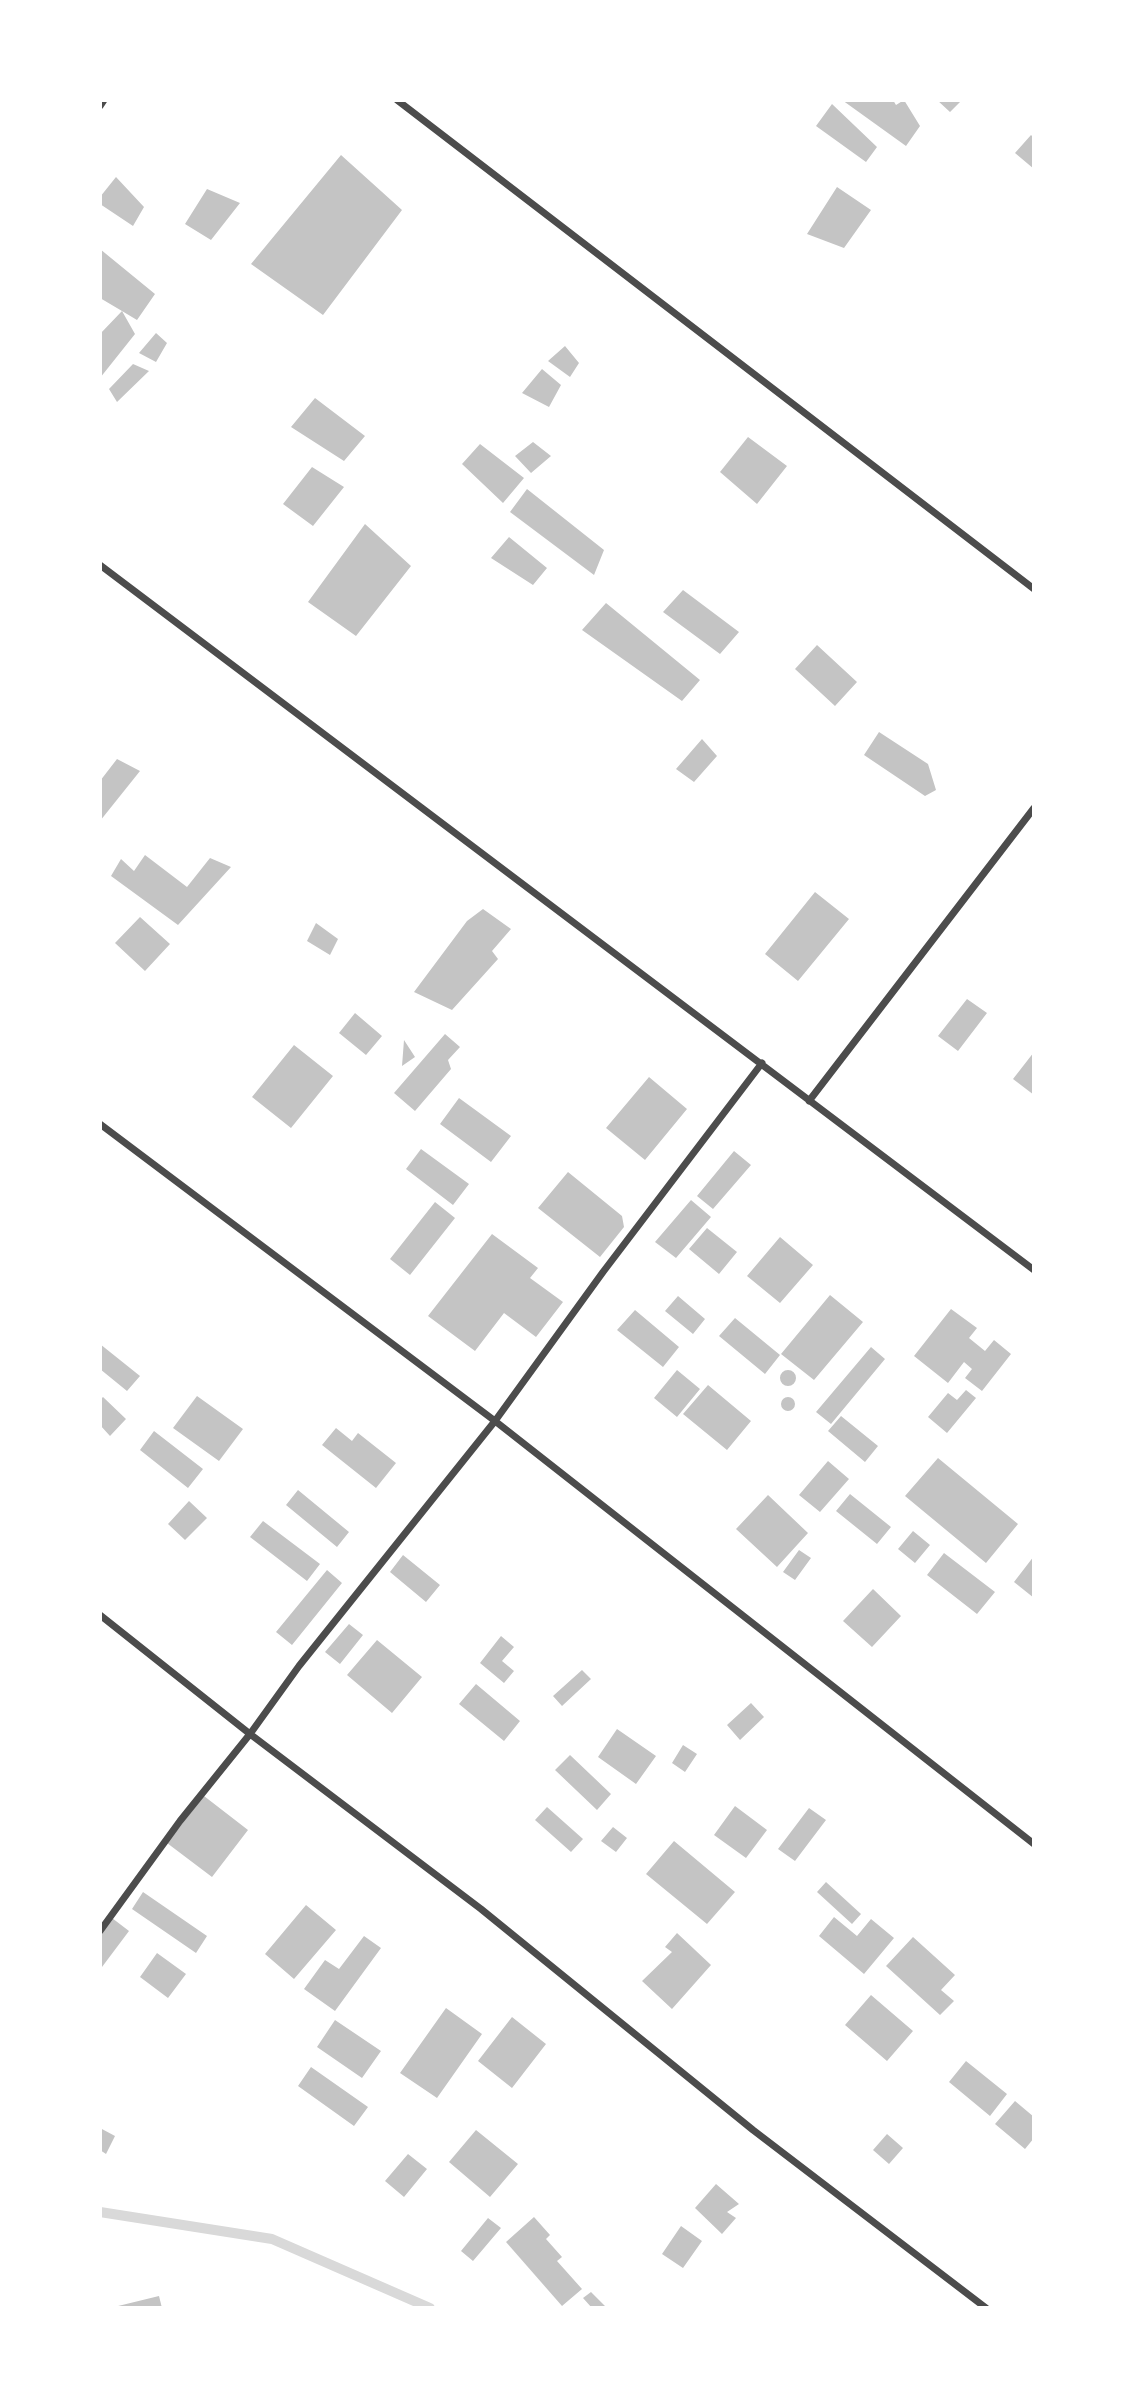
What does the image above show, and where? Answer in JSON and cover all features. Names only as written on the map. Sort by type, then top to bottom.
[{"type":"street","points":[[100,106],[104,100]]},
{"type":"street","points":[[397,100],[1034,589]]},
{"type":"street","points":[[100,565],[1034,1270]]},
{"type":"street","points":[[808,1101],[1034,808]]},
{"type":"street","points":[[100,1931],[299,1666],[495,1420],[603,1272],[762,1063]]},
{"type":"street","points":[[100,1124],[495,1420],[1034,1844]]},
{"type":"street","points":[[100,1615],[250,1734],[481,1909],[753,2130],[986,2308]]},
{"type":"building","points":[[842,100],[893,100],[896,105],[904,100],[920,126],[906,146]]},
{"type":"building","points":[[937,100],[962,100],[950,112]]},
{"type":"building","points":[[832,104],[877,147],[866,162],[816,126]]},
{"type":"building","points":[[1031,135],[1034,138],[1034,169],[1015,153]]},
{"type":"building","points":[[341,155],[402,210],[323,315],[251,264]]},
{"type":"building","points":[[116,177],[144,207],[133,226],[100,204],[100,197]]},
{"type":"building","points":[[837,187],[871,210],[844,248],[807,234]]},
{"type":"building","points":[[207,189],[240,203],[211,240],[185,224]]},
{"type":"building","points":[[100,249],[155,294],[137,320],[100,298]]},
{"type":"building","points":[[122,311],[135,334],[100,378],[100,334]]},
{"type":"building","points":[[156,333],[167,343],[156,362],[139,353]]},
{"type":"building","points":[[565,346],[579,363],[570,377],[548,361]]},
{"type":"building","points":[[133,364],[149,371],[117,402],[109,389]]},
{"type":"building","points":[[542,369],[561,385],[549,407],[522,393]]},
{"type":"building","points":[[315,398],[365,436],[344,461],[291,427]]},
{"type":"building","points":[[748,437],[787,466],[757,504],[720,472]]},
{"type":"building","points":[[533,442],[551,456],[531,473],[515,456]]},
{"type":"building","points":[[480,444],[524,478],[503,503],[462,464]]},
{"type":"building","points":[[312,467],[344,487],[313,526],[283,504]]},
{"type":"building","points":[[527,489],[604,550],[594,575],[510,512]]},
{"type":"building","points":[[365,524],[411,566],[356,636],[308,602]]},
{"type":"building","points":[[509,537],[547,568],[533,585],[491,558]]},
{"type":"building","points":[[683,590],[739,632],[720,654],[663,612]]},
{"type":"building","points":[[606,603],[700,680],[682,701],[582,630]]},
{"type":"building","points":[[817,645],[857,682],[835,706],[795,669]]},
{"type":"building","points":[[879,732],[928,764],[936,790],[925,796],[864,755]]},
{"type":"building","points":[[702,739],[717,756],[694,782],[676,769]]},
{"type":"building","points":[[117,759],[140,771],[100,821],[100,781]]},
{"type":"building","points":[[145,855],[187,887],[210,858],[231,867],[178,925],[111,876],[121,859],[134,871]]},
{"type":"building","points":[[815,892],[849,919],[798,981],[765,954]]},
{"type":"building","points":[[483,909],[511,929],[492,951],[498,959],[452,1010],[414,992],[467,921]]},
{"type":"building","points":[[140,917],[170,944],[145,971],[115,943]]},
{"type":"building","points":[[316,923],[338,939],[330,955],[307,941]]},
{"type":"building","points":[[967,999],[987,1013],[958,1051],[938,1036]]},
{"type":"building","points":[[355,1013],[382,1036],[366,1055],[339,1033]]},
{"type":"building","points":[[445,1034],[460,1047],[448,1060],[451,1069],[415,1111],[394,1093]]},
{"type":"building","points":[[404,1040],[415,1057],[402,1066]]},
{"type":"building","points":[[294,1045],[333,1076],[291,1128],[252,1097]]},
{"type":"building","points":[[1034,1052],[1034,1095],[1013,1079]]},
{"type":"building","points":[[649,1077],[687,1109],[645,1160],[606,1128]]},
{"type":"building","points":[[459,1098],[511,1136],[491,1162],[440,1124]]},
{"type":"building","points":[[421,1149],[469,1184],[453,1205],[406,1169]]},
{"type":"building","points":[[734,1151],[751,1165],[713,1209],[697,1196]]},
{"type":"building","points":[[568,1172],[622,1216],[624,1227],[600,1257],[538,1208]]},
{"type":"building","points":[[691,1200],[711,1217],[676,1258],[655,1242]]},
{"type":"building","points":[[435,1202],[455,1218],[410,1275],[390,1259]]},
{"type":"building","points":[[707,1228],[737,1252],[719,1274],[689,1249]]},
{"type":"building","points":[[492,1234],[538,1268],[530,1278],[563,1302],[536,1337],[504,1313],[475,1351],[428,1316]]},
{"type":"building","points":[[780,1237],[813,1265],[780,1303],[747,1276]]},
{"type":"building","points":[[830,1295],[863,1322],[814,1380],[781,1354]]},
{"type":"building","points":[[678,1296],[705,1319],[693,1334],[665,1311]]},
{"type":"building","points":[[951,1309],[977,1328],[969,1338],[985,1351],[994,1340],[1011,1354],[982,1391],[965,1378],[972,1369],[964,1362],[948,1383],[914,1356]]},
{"type":"building","points":[[635,1310],[679,1347],[663,1367],[617,1330]]},
{"type":"building","points":[[735,1318],[780,1355],[765,1374],[719,1336]]},
{"type":"building","points":[[100,1344],[140,1376],[127,1391],[100,1369]]},
{"type":"building","points":[[871,1347],[885,1359],[831,1424],[816,1412]]},
{"type":"building","points":[[677,1370],[700,1389],[677,1417],[654,1398]]},
{"type":"building","points":[[788,1370],[796,1378],[788,1386],[780,1378]]},
{"type":"building","points":[[708,1385],[751,1421],[727,1450],[683,1414]]},
{"type":"building","points":[[966,1390],[976,1398],[947,1433],[928,1417],[948,1393],[957,1400]]},
{"type":"building","points":[[197,1396],[243,1429],[219,1461],[173,1428]]},
{"type":"building","points":[[103,1397],[126,1419],[110,1436],[100,1425],[100,1400]]},
{"type":"building","points":[[785,1397],[791,1397],[795,1404],[791,1411],[785,1411],[781,1407],[781,1401]]},
{"type":"building","points":[[841,1416],[878,1446],[865,1462],[828,1431]]},
{"type":"building","points":[[336,1428],[352,1441],[358,1433],[396,1463],[376,1488],[322,1445]]},
{"type":"building","points":[[154,1431],[203,1469],[188,1488],[140,1450]]},
{"type":"building","points":[[938,1458],[1018,1524],[986,1563],[905,1496]]},
{"type":"building","points":[[828,1461],[849,1479],[820,1512],[799,1495]]},
{"type":"building","points":[[298,1490],[349,1532],[337,1547],[286,1505]]},
{"type":"building","points":[[850,1494],[891,1527],[877,1544],[836,1511]]},
{"type":"building","points":[[768,1495],[808,1533],[777,1567],[736,1529]]},
{"type":"building","points":[[189,1501],[207,1518],[185,1540],[168,1524]]},
{"type":"building","points":[[263,1521],[320,1564],[307,1581],[250,1537]]},
{"type":"building","points":[[913,1531],[930,1545],[915,1563],[898,1549]]},
{"type":"building","points":[[799,1550],[811,1558],[795,1580],[783,1572]]},
{"type":"building","points":[[944,1553],[995,1592],[977,1614],[927,1575]]},
{"type":"building","points":[[403,1555],[440,1585],[426,1602],[390,1572]]},
{"type":"building","points":[[1034,1556],[1034,1598],[1014,1582]]},
{"type":"building","points":[[327,1570],[342,1583],[292,1645],[276,1632]]},
{"type":"building","points":[[873,1589],[901,1616],[872,1647],[843,1621]]},
{"type":"building","points":[[349,1624],[363,1635],[340,1664],[325,1652]]},
{"type":"building","points":[[501,1636],[514,1647],[502,1661],[514,1671],[504,1683],[480,1663]]},
{"type":"building","points":[[377,1640],[422,1677],[392,1713],[347,1675]]},
{"type":"building","points":[[582,1670],[591,1679],[562,1706],[553,1696]]},
{"type":"building","points":[[476,1684],[520,1721],[504,1741],[459,1704]]},
{"type":"building","points":[[751,1703],[764,1717],[740,1740],[727,1725]]},
{"type":"building","points":[[617,1729],[656,1756],[636,1784],[598,1757]]},
{"type":"building","points":[[683,1745],[697,1754],[685,1772],[672,1763]]},
{"type":"building","points":[[570,1755],[611,1794],[597,1810],[555,1770]]},
{"type":"building","points":[[204,1796],[248,1830],[212,1877],[167,1843]]},
{"type":"building","points":[[735,1806],[767,1830],[746,1858],[714,1835]]},
{"type":"building","points":[[547,1807],[583,1839],[571,1852],[535,1820]]},
{"type":"building","points":[[809,1808],[826,1820],[795,1861],[778,1849]]},
{"type":"building","points":[[613,1827],[627,1838],[616,1852],[601,1841]]},
{"type":"building","points":[[674,1841],[735,1892],[707,1924],[646,1874]]},
{"type":"building","points":[[826,1882],[861,1914],[852,1924],[817,1892]]},
{"type":"building","points":[[143,1892],[207,1936],[196,1953],[132,1909]]},
{"type":"building","points":[[306,1905],[336,1930],[294,1979],[265,1954]]},
{"type":"building","points":[[834,1917],[857,1936],[871,1919],[894,1938],[864,1974],[819,1936]]},
{"type":"building","points":[[112,1918],[129,1931],[102,1967],[100,1934]]},
{"type":"building","points":[[677,1933],[711,1965],[672,2009],[642,1981],[672,1952],[665,1947]]},
{"type":"building","points":[[364,1936],[381,1948],[335,2011],[304,1989],[325,1960],[339,1969]]},
{"type":"building","points":[[913,1937],[955,1975],[941,1990],[954,2001],[940,2015],[886,1966]]},
{"type":"building","points":[[157,1953],[186,1974],[168,1998],[140,1977]]},
{"type":"building","points":[[871,1995],[913,2031],[887,2061],[845,2025]]},
{"type":"building","points":[[446,2008],[482,2034],[437,2098],[400,2073]]},
{"type":"building","points":[[512,2017],[546,2044],[512,2088],[478,2061]]},
{"type":"building","points":[[335,2020],[381,2051],[362,2078],[317,2047]]},
{"type":"building","points":[[966,2061],[1007,2094],[990,2116],[949,2082]]},
{"type":"building","points":[[311,2067],[368,2107],[354,2126],[298,2086]]},
{"type":"building","points":[[1015,2101],[1034,2117],[1034,2138],[1025,2149],[995,2124]]},
{"type":"building","points":[[100,2128],[115,2136],[106,2154],[100,2150]]},
{"type":"building","points":[[476,2130],[518,2164],[490,2197],[449,2162]]},
{"type":"building","points":[[887,2134],[903,2148],[889,2164],[873,2150]]},
{"type":"building","points":[[408,2154],[427,2169],[404,2197],[385,2181]]},
{"type":"building","points":[[716,2184],[739,2204],[727,2212],[736,2218],[722,2234],[695,2208]]},
{"type":"building","points":[[534,2217],[550,2235],[546,2239],[562,2257],[557,2261],[582,2289],[562,2306],[506,2242]]},
{"type":"building","points":[[488,2218],[501,2228],[473,2261],[461,2251]]},
{"type":"building","points":[[681,2226],[702,2241],[683,2268],[662,2254]]},
{"type":"building","points":[[591,2292],[605,2306],[603,2308],[592,2308],[583,2298]]},
{"type":"building","points":[[159,2296],[162,2308],[114,2308],[114,2307]]},
{"type":"waterway","points":[[100,2212],[272,2239],[430,2308]]}]
